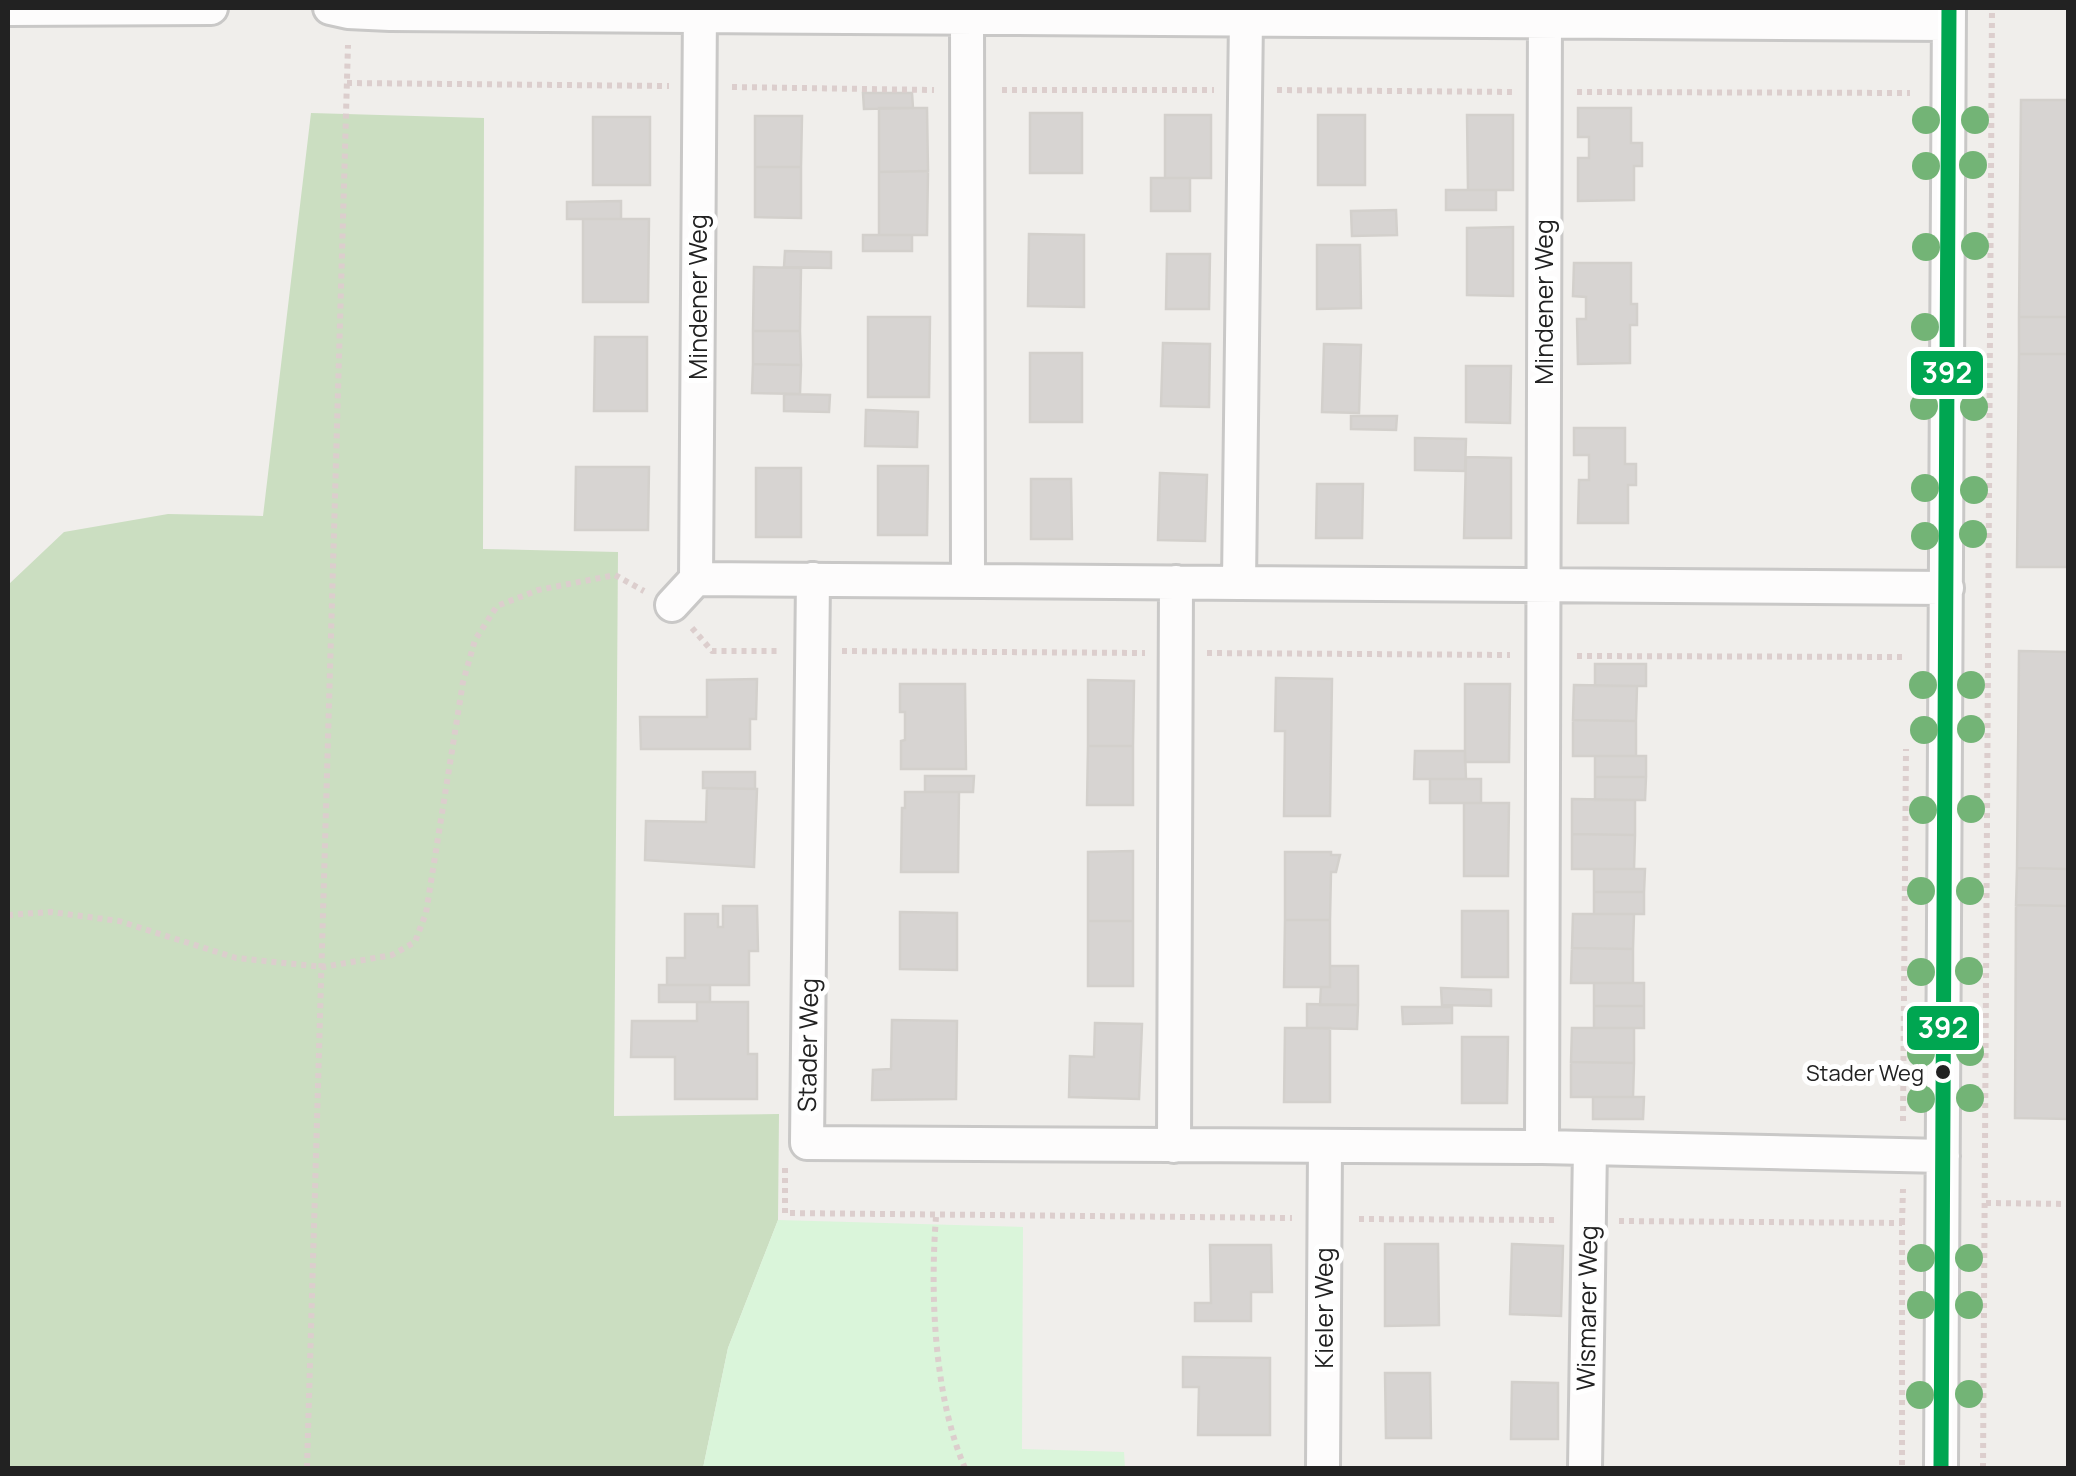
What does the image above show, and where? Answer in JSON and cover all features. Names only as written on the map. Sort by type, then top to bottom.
[{"type":"street","points":[[8,9],[210,8]]},
{"type":"street","points":[[339,18],[390,14],[700,11],[967,17],[1037,12],[1246,18],[1293,13],[1949,16],[1941,1468]]},
{"type":"street","name":"Mindener Weg","points":[[696,578],[700,11]]},
{"type":"street","name":"Mindener Weg","points":[[1543,584],[1545,13]]},
{"type":"street","points":[[967,17],[968,578]]},
{"type":"street","points":[[1239,582],[1246,18]]},
{"type":"street","points":[[672,605],[696,578],[1948,588]]},
{"type":"street","name":"Stader Weg","points":[[813,579],[806,1143],[1542,1147],[1943,1156]]},
{"type":"street","points":[[1174,1146],[1176,582]]},
{"type":"street","points":[[1542,1147],[1543,584]]},
{"type":"street","name":"Kieler Weg","points":[[1323,1468],[1325,1146]]},
{"type":"street","name":"Wismarer Weg","points":[[1584,1468],[1590,1148]]},
{"type":"path","points":[[1983,1468],[1992,8]]},
{"type":"path","points":[[308,1468],[347,83],[339,18]]},
{"type":"path","points":[[347,83],[967,90],[1910,93]]},
{"type":"path","points":[[8,916],[52,912],[120,921],[236,958],[322,966],[392,955],[414,942],[426,912],[463,682],[476,640],[496,606],[538,590],[615,575],[672,605],[712,651],[1907,658],[1907,642]]},
{"type":"path","points":[[1903,1136],[1906,736]]},
{"type":"path","points":[[806,1143],[785,1144],[785,1213],[1902,1223]]},
{"type":"path","points":[[1902,1468],[1903,1175]]},
{"type":"path","points":[[1986,1202],[2068,1204]]},
{"type":"path","points":[[936,1216],[937,1338],[942,1391],[944,1409],[964,1468]]},
{"type":"green space","points":[[311,113],[484,118],[483,549],[618,552],[614,1116],[779,1114],[778,1220],[728,1348],[703,1468],[8,1468],[8,585],[64,532],[168,514],[263,516]]},
{"type":"green space","points":[[778,1220],[1023,1227],[1022,1449],[1124,1452],[1125,1468],[703,1468],[728,1348]]},
{"type":"building","points":[[863,93],[912,93],[913,108],[864,109]]},
{"type":"building","points":[[2021,100],[2068,100],[2068,317],[2019,317]]},
{"type":"building","points":[[879,108],[927,108],[928,171],[879,172]]},
{"type":"building","points":[[1578,108],[1631,108],[1631,143],[1642,143],[1642,166],[1634,166],[1634,200],[1578,201],[1578,158],[1589,158],[1589,137],[1578,137]]},
{"type":"building","points":[[1030,113],[1082,113],[1082,173],[1030,173]]},
{"type":"building","points":[[1165,115],[1211,115],[1211,178],[1165,178]]},
{"type":"building","points":[[1318,115],[1365,115],[1365,185],[1318,185]]},
{"type":"building","points":[[1467,115],[1513,115],[1513,190],[1468,190]]},
{"type":"building","points":[[755,116],[802,116],[801,167],[755,167]]},
{"type":"building","points":[[593,117],[650,117],[650,185],[593,185]]},
{"type":"building","points":[[755,167],[801,167],[801,218],[755,217]]},
{"type":"building","points":[[928,171],[927,235],[879,235],[879,172]]},
{"type":"building","points":[[1151,178],[1190,178],[1190,211],[1151,211]]},
{"type":"building","points":[[1446,190],[1496,190],[1496,210],[1446,210]]},
{"type":"building","points":[[621,201],[621,219],[567,219],[567,202]]},
{"type":"building","points":[[1396,210],[1397,235],[1352,236],[1351,211]]},
{"type":"building","points":[[583,219],[649,219],[648,302],[583,302]]},
{"type":"building","points":[[1513,227],[1513,296],[1467,295],[1467,228]]},
{"type":"building","points":[[1029,234],[1084,235],[1084,307],[1028,306]]},
{"type":"building","points":[[863,235],[912,235],[912,251],[863,251]]},
{"type":"building","points":[[1317,245],[1360,245],[1361,308],[1317,309]]},
{"type":"building","points":[[785,251],[831,252],[831,268],[784,267]]},
{"type":"building","points":[[1167,254],[1210,254],[1209,309],[1166,309]]},
{"type":"building","points":[[1574,263],[1631,263],[1631,304],[1637,304],[1637,325],[1630,325],[1630,363],[1578,364],[1577,319],[1586,319],[1586,297],[1573,296]]},
{"type":"building","points":[[754,267],[801,268],[800,331],[753,331]]},
{"type":"building","points":[[868,317],[930,317],[929,397],[868,397]]},
{"type":"building","points":[[2019,317],[2068,317],[2068,354],[2019,354]]},
{"type":"building","points":[[753,331],[800,331],[801,365],[753,364]]},
{"type":"building","points":[[595,337],[647,337],[647,411],[594,411]]},
{"type":"building","points":[[1163,343],[1210,344],[1209,407],[1161,406]]},
{"type":"building","points":[[1324,344],[1361,345],[1359,413],[1322,412]]},
{"type":"building","points":[[1030,353],[1082,353],[1082,422],[1030,422]]},
{"type":"building","points":[[2019,354],[2068,354],[2068,567],[2017,567]]},
{"type":"building","points":[[753,364],[801,365],[800,394],[752,393]]},
{"type":"building","points":[[1466,366],[1511,366],[1510,423],[1466,422]]},
{"type":"building","points":[[784,394],[830,395],[829,412],[784,411]]},
{"type":"building","points":[[866,410],[918,412],[917,447],[865,446]]},
{"type":"building","points":[[1351,416],[1397,416],[1396,430],[1351,429]]},
{"type":"building","points":[[1574,428],[1625,428],[1625,464],[1636,464],[1636,485],[1628,485],[1628,523],[1578,523],[1579,480],[1589,480],[1589,455],[1574,455]]},
{"type":"building","points":[[1415,438],[1466,439],[1465,471],[1415,470]]},
{"type":"building","points":[[1466,457],[1511,458],[1511,538],[1464,538]]},
{"type":"building","points":[[878,466],[928,466],[927,535],[878,535]]},
{"type":"building","points":[[576,467],[649,467],[648,530],[575,530]]},
{"type":"building","points":[[756,468],[801,468],[801,537],[756,537]]},
{"type":"building","points":[[1160,473],[1207,475],[1205,541],[1158,540]]},
{"type":"building","points":[[1031,479],[1071,479],[1072,539],[1031,539]]},
{"type":"building","points":[[1317,484],[1363,484],[1362,538],[1316,538]]},
{"type":"building","points":[[2019,651],[2068,652],[2068,869],[2017,868]]},
{"type":"building","points":[[1595,664],[1646,664],[1646,686],[1595,686]]},
{"type":"building","points":[[1276,678],[1332,679],[1330,816],[1284,816],[1285,731],[1275,731]]},
{"type":"building","points":[[757,679],[750,749],[641,749],[640,717],[707,717],[707,680]]},
{"type":"building","points":[[1088,680],[1134,681],[1133,746],[1088,746]]},
{"type":"building","points":[[900,684],[965,684],[966,769],[901,769],[905,712],[900,712]]},
{"type":"building","points":[[1465,684],[1510,684],[1509,762],[1465,762]]},
{"type":"building","points":[[1574,685],[1637,686],[1636,721],[1573,720]]},
{"type":"building","points":[[1573,720],[1636,721],[1636,756],[1573,756]]},
{"type":"building","points":[[1088,746],[1133,746],[1133,805],[1087,805]]},
{"type":"building","points":[[1415,751],[1465,751],[1466,779],[1414,779]]},
{"type":"building","points":[[1595,756],[1646,756],[1646,777],[1595,777]]},
{"type":"building","points":[[703,772],[755,772],[755,789],[703,788]]},
{"type":"building","points":[[925,776],[974,776],[973,792],[925,792]]},
{"type":"building","points":[[1595,777],[1646,777],[1645,800],[1595,800]]},
{"type":"building","points":[[1430,779],[1481,779],[1481,803],[1430,803]]},
{"type":"building","points":[[707,788],[757,789],[754,867],[645,860],[646,821],[706,822]]},
{"type":"building","points":[[905,792],[959,792],[958,872],[901,872]]},
{"type":"building","points":[[1572,799],[1635,800],[1635,835],[1572,834]]},
{"type":"building","points":[[1464,803],[1509,803],[1508,876],[1464,876]]},
{"type":"building","points":[[1572,834],[1635,835],[1634,869],[1572,869]]},
{"type":"building","points":[[1133,851],[1133,921],[1088,921],[1088,852]]},
{"type":"building","points":[[1285,852],[1340,855],[1336,872],[1331,872],[1330,920],[1285,920]]},
{"type":"building","points":[[2017,868],[2068,869],[2068,906],[2016,905]]},
{"type":"building","points":[[1594,869],[1645,869],[1644,892],[1594,892]]},
{"type":"building","points":[[1594,892],[1644,892],[1644,914],[1594,914]]},
{"type":"building","points":[[2016,905],[2068,906],[2068,1119],[2015,1118]]},
{"type":"building","points":[[723,906],[757,906],[758,951],[749,951],[749,985],[667,985],[667,958],[685,958],[685,914],[718,914],[718,927],[723,927]]},
{"type":"building","points":[[1462,911],[1508,911],[1508,977],[1462,977]]},
{"type":"building","points":[[900,912],[957,913],[957,970],[900,969]]},
{"type":"building","points":[[1573,914],[1634,914],[1633,949],[1572,948]]},
{"type":"building","points":[[1285,920],[1330,920],[1330,987],[1284,987]]},
{"type":"building","points":[[1088,921],[1133,921],[1133,986],[1088,986]]},
{"type":"building","points":[[1572,948],[1633,949],[1633,983],[1571,983]]},
{"type":"building","points":[[1330,966],[1358,966],[1358,1005],[1320,1005],[1321,987],[1330,987]]},
{"type":"building","points":[[1594,983],[1644,983],[1644,1006],[1594,1006]]},
{"type":"building","points":[[659,985],[710,985],[710,1002],[659,1002]]},
{"type":"building","points":[[1441,988],[1491,990],[1491,1006],[1442,1005]]},
{"type":"building","points":[[697,1002],[748,1002],[748,1054],[757,1054],[757,1099],[675,1099],[675,1057],[631,1057],[632,1021],[697,1021]]},
{"type":"building","points":[[1307,1004],[1358,1005],[1357,1029],[1307,1028]]},
{"type":"building","points":[[1594,1006],[1644,1006],[1644,1028],[1594,1028]]},
{"type":"building","points":[[1402,1007],[1452,1007],[1452,1023],[1403,1024]]},
{"type":"building","points":[[892,1020],[957,1021],[956,1099],[872,1100],[873,1070],[891,1069]]},
{"type":"building","points":[[1095,1023],[1142,1024],[1139,1099],[1069,1097],[1070,1056],[1094,1057]]},
{"type":"building","points":[[1285,1028],[1330,1028],[1330,1102],[1284,1102]]},
{"type":"building","points":[[1572,1028],[1634,1028],[1634,1063],[1571,1062]]},
{"type":"building","points":[[1462,1037],[1508,1037],[1507,1103],[1462,1103]]},
{"type":"building","points":[[1571,1062],[1634,1063],[1633,1097],[1571,1097]]},
{"type":"building","points":[[1593,1097],[1644,1097],[1643,1119],[1593,1119]]},
{"type":"building","points":[[1385,1244],[1438,1244],[1439,1325],[1385,1326]]},
{"type":"building","points":[[1512,1244],[1563,1246],[1561,1316],[1510,1314]]},
{"type":"building","points":[[1210,1245],[1271,1245],[1272,1292],[1251,1292],[1251,1321],[1195,1321],[1195,1303],[1211,1303]]},
{"type":"building","points":[[1183,1357],[1270,1358],[1270,1435],[1198,1435],[1199,1387],[1183,1387]]},
{"type":"building","points":[[1385,1373],[1430,1373],[1431,1438],[1386,1438]]},
{"type":"building","points":[[1512,1382],[1558,1383],[1558,1439],[1511,1439]]},
{"type":"transit line","name":"392","points":[[1941,1468],[1949,8]]},
{"type":"place","name":"Stader Weg","points":[[1943,1072]]}]
